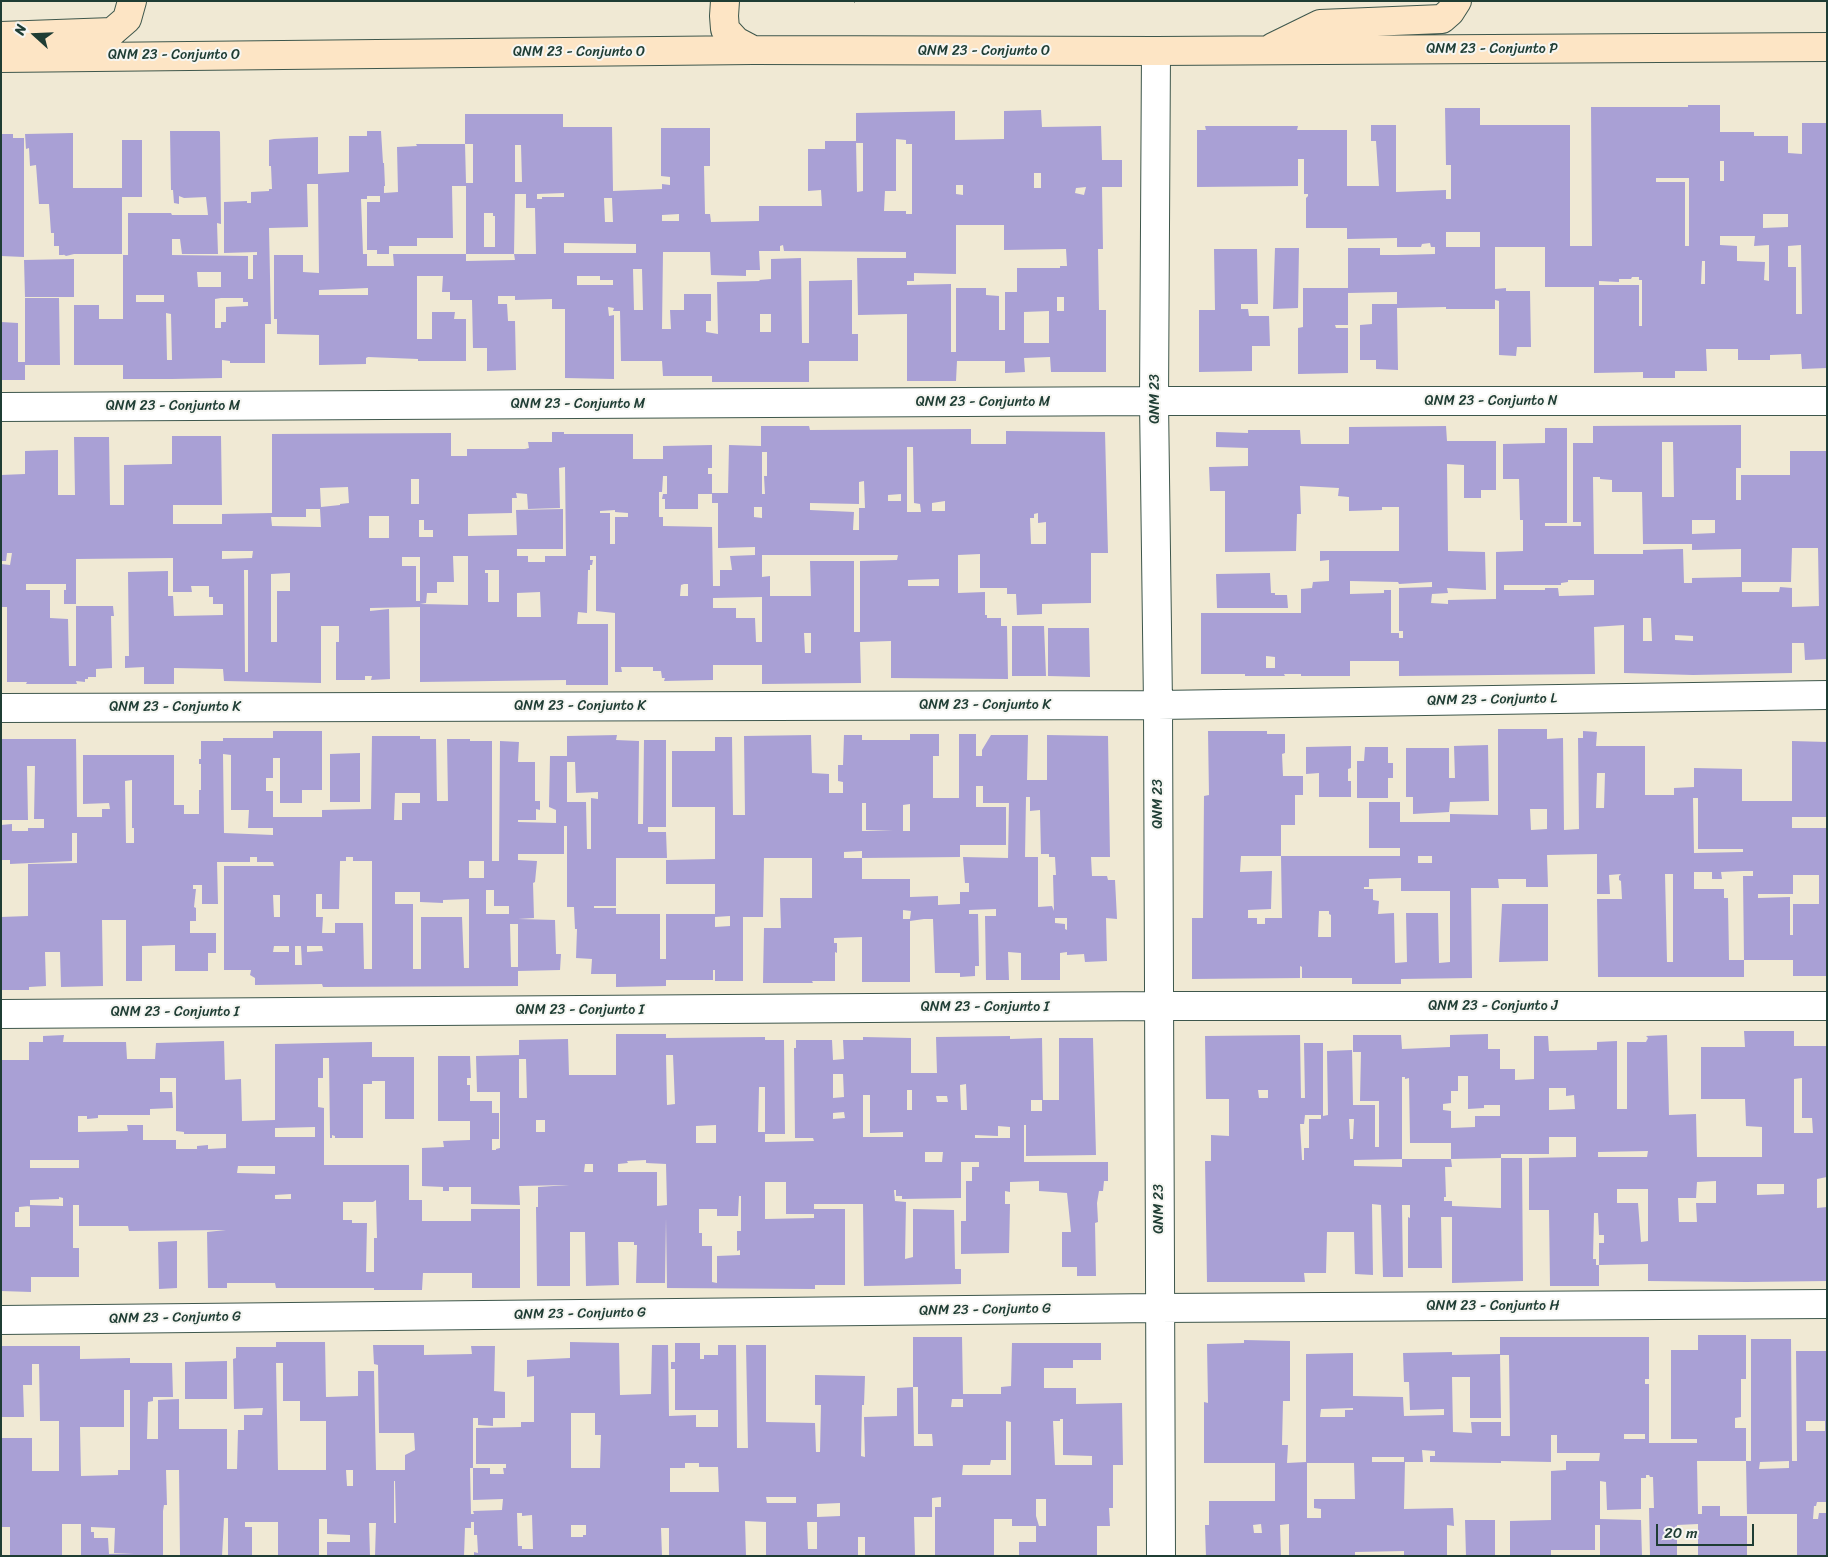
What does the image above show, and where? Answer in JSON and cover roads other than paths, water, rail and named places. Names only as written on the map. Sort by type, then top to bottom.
[{"type":"main road","points":[[1,36],[112,32],[127,19],[132,1]]},
{"type":"main road","points":[[725,1],[725,29],[736,41],[753,50]]},
{"type":"main road","points":[[1264,51],[1320,24],[1442,19],[1450,12],[1457,1]]},
{"type":"main road","name":"QNM 23 - Conjunto P","points":[[1156,52],[1827,47]]},
{"type":"main road","name":"QNM 23 - Conjunto O","points":[[1,58],[753,50],[1156,52]]},
{"type":"street","name":"QNM 23","points":[[1156,52],[1154,401],[1158,705],[1161,1556]]},
{"type":"street","name":"QNM 23 - Conjunto N","points":[[1154,401],[1827,402]]},
{"type":"street","name":"QNM 23 - Conjunto M","points":[[1,407],[1154,401]]},
{"type":"street","name":"QNM 23 - Conjunto L","points":[[1158,705],[1827,695]]},
{"type":"street","name":"QNM 23 - Conjunto K","points":[[1,708],[1158,705]]},
{"type":"street","name":"QNM 23 - Conjunto J","points":[[1159,1006],[1827,1006]]},
{"type":"street","name":"QNM 23 - Conjunto I","points":[[1,1014],[1159,1006]]},
{"type":"street","name":"QNM 23 - Conjunto H","points":[[1159,1308],[1827,1304]]},
{"type":"street","name":"QNM 23 - Conjunto G","points":[[1,1320],[1159,1308]]}]
